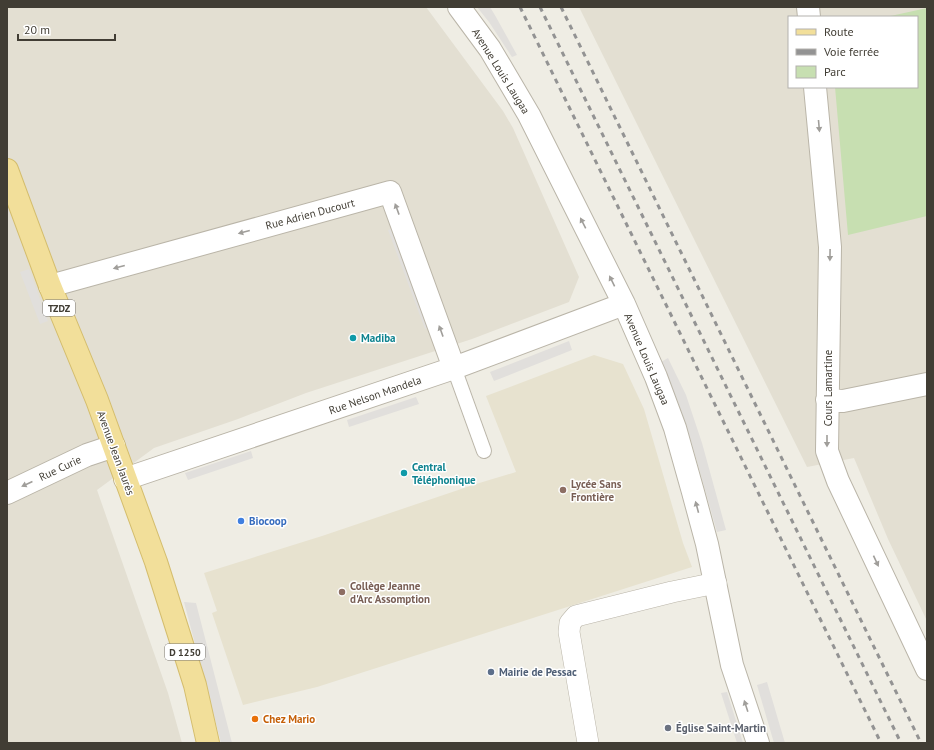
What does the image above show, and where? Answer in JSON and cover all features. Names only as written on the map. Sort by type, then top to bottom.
[{"type":"main road","name":"Avenue Jean Jaurès","points":[[7,170],[50,286],[98,400],[158,568],[196,685],[208,743]]},
{"type":"street","name":"Avenue Louis Laugaa","points":[[460,7],[490,50],[529,115],[624,304],[656,377],[675,428],[708,544],[732,665],[758,743]]},
{"type":"street","name":"Cours Lamartine","points":[[815,88],[830,247],[827,451],[838,482],[927,669]]},
{"type":"street","name":"Rue Adrien Ducourt","points":[[50,286],[390,192],[454,368]]},
{"type":"street","name":"Rue Nelson Mandela","points":[[126,479],[454,368],[624,304]]},
{"type":"street","points":[[827,400],[843,401],[927,384]]},
{"type":"street","name":"Rue Curie","points":[[7,493],[87,455],[114,446]]},
{"type":"street","points":[[588,743],[569,632],[570,623],[576,616],[672,592],[716,583]]},
{"type":"lane","points":[[454,368],[484,451]]},
{"type":"shaded area","points":[[7,7],[426,7],[503,111],[513,128],[579,277],[569,302],[472,339],[306,393],[238,419],[154,448],[97,490],[168,693],[182,743],[7,743]]},
{"type":"shaded area","points":[[477,7],[490,7],[517,55],[512,57],[489,22]]},
{"type":"shaded area","points":[[579,7],[927,7],[927,621],[888,539],[854,458],[807,467]]},
{"type":"shaded area","points":[[397,227],[434,326],[425,329],[388,230]]},
{"type":"shaded area","points":[[29,269],[48,321],[40,324],[20,272]]},
{"type":"shaded area","points":[[569,341],[572,350],[494,381],[490,372]]},
{"type":"shaded area","points":[[594,355],[623,364],[644,409],[683,543],[692,567],[317,687],[243,705],[212,613],[217,611],[204,573],[516,472],[486,396]]},
{"type":"shaded area","points":[[668,358],[686,395],[702,443],[726,530],[717,532],[692,444],[678,402],[661,362]]},
{"type":"shaded area","points":[[416,397],[419,404],[349,427],[347,420]]},
{"type":"shaded area","points":[[251,451],[253,458],[188,480],[185,473]]},
{"type":"shaded area","points":[[184,602],[196,603],[232,743],[221,743]]},
{"type":"shaded area","points":[[767,682],[785,743],[774,743],[757,685]]},
{"type":"shaded area","points":[[727,692],[743,743],[737,743],[721,693]]},
{"type":"green space","points":[[927,8],[927,216],[848,235],[835,88],[918,88],[918,16],[891,16]]},
{"type":"railway","points":[[520,7],[881,743]]},
{"type":"railway","points":[[540,7],[901,743]]},
{"type":"railway","points":[[561,7],[921,743]]},
{"type":"place","name":"Madiba","points":[[353,338]]},
{"type":"place","name":"Central Téléphonique","points":[[404,473]]},
{"type":"place","name":"Lycée Sans Frontière","points":[[563,490]]},
{"type":"place","name":"Biocoop","points":[[241,521]]},
{"type":"place","name":"Collège Jeanne d'Arc Assomption","points":[[342,592]]},
{"type":"place","name":"Mairie de Pessac","points":[[491,672]]},
{"type":"place","name":"Chez Mario","points":[[255,719]]},
{"type":"place","name":"Église Saint-Martin","points":[[668,728]]}]
